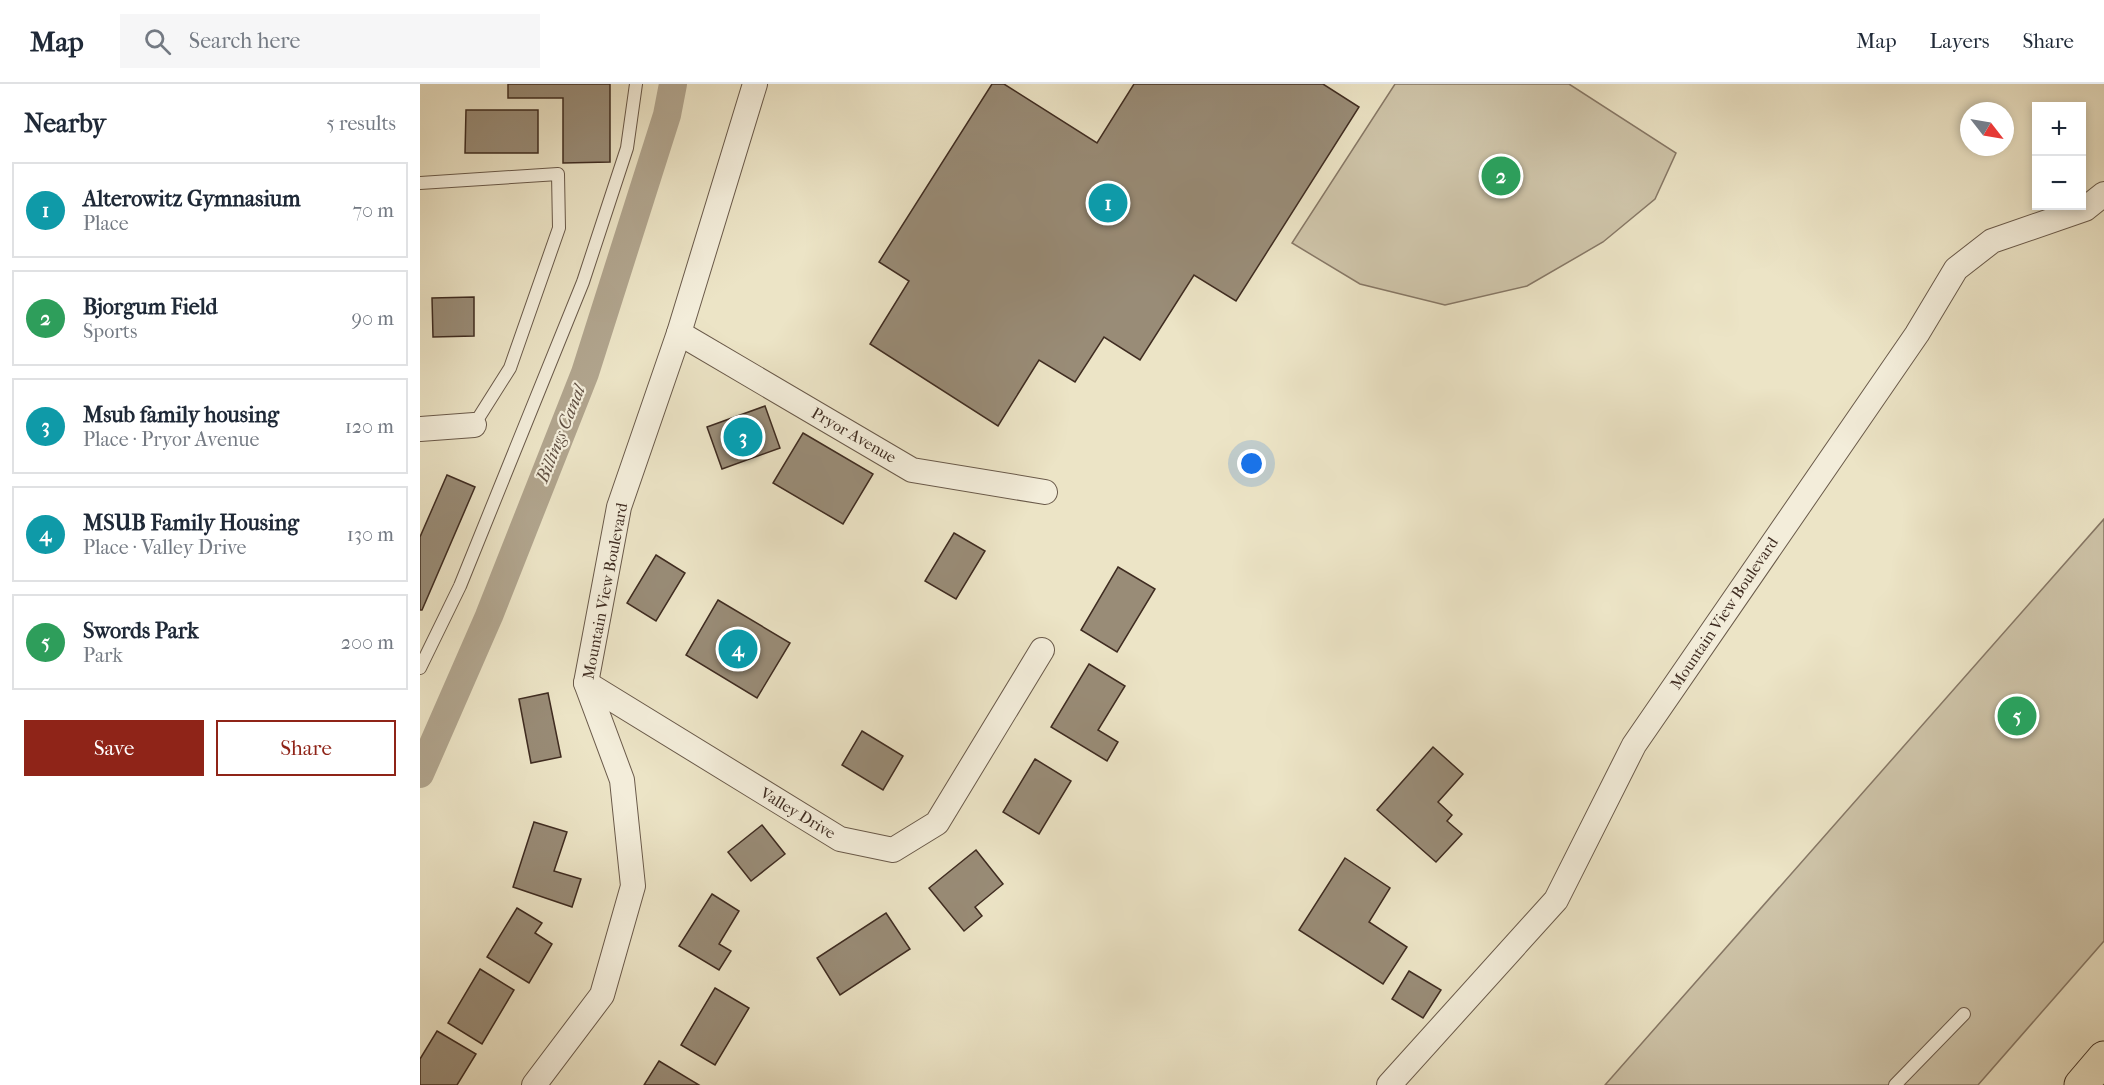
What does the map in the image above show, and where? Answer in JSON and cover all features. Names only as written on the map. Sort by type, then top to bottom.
[{"type":"highway","points":[[2081,1085],[2104,1058]]},
{"type":"street","name":"Mountain View Boulevard","points":[[534,1085],[602,994],[633,885],[622,780],[586,683],[619,507],[679,333],[755,84]]},
{"type":"street","name":"Mountain View Boulevard","points":[[1389,1085],[1556,900],[1634,745],[1917,334],[1956,269],[1992,241],[2085,209],[2104,194]]},
{"type":"street","name":"Pryor Avenue","points":[[679,333],[912,470],[1045,492]]},
{"type":"street","points":[[420,429],[474,425]]},
{"type":"street","name":"Valley Drive","points":[[586,683],[840,839],[893,850],[937,823],[1042,650]]},
{"type":"lane","points":[[420,668],[460,586],[584,282],[627,148],[636,84]]},
{"type":"lane","points":[[420,183],[558,174],[559,228],[510,368],[474,425]]},
{"type":"lane","points":[[1895,1085],[1964,1014]]},
{"type":"shaded area","points":[[1395,84],[1569,84],[1676,153],[1655,199],[1603,242],[1527,286],[1445,305],[1360,284],[1292,243]]},
{"type":"shaded area","points":[[2104,519],[2104,941],[1978,1085],[1605,1085]]},
{"type":"building","points":[[508,84],[610,84],[610,162],[563,163],[563,98],[508,98]]},
{"type":"building","points":[[992,84],[1004,84],[1097,143],[1134,84],[1323,84],[1359,107],[1236,301],[1194,275],[1140,360],[1104,337],[1075,382],[1039,360],[998,426],[870,344],[909,281],[879,262]]},
{"type":"building","points":[[466,110],[538,110],[538,153],[465,153]]},
{"type":"building","points":[[474,297],[474,336],[433,337],[432,298]]},
{"type":"building","points":[[765,406],[780,448],[722,469],[707,427]]},
{"type":"building","points":[[803,433],[873,474],[843,524],[773,483]]},
{"type":"building","points":[[447,475],[475,487],[422,610],[420,610],[420,537]]},
{"type":"building","points":[[954,533],[985,551],[956,599],[925,581]]},
{"type":"building","points":[[656,555],[685,573],[656,621],[627,603]]},
{"type":"building","points":[[1118,567],[1155,589],[1117,652],[1081,630]]},
{"type":"building","points":[[718,600],[790,643],[757,698],[686,655]]},
{"type":"building","points":[[1089,664],[1125,686],[1098,730],[1118,742],[1107,761],[1051,727]]},
{"type":"building","points":[[548,693],[561,757],[531,763],[519,699]]},
{"type":"building","points":[[862,731],[903,756],[883,790],[842,765]]},
{"type":"building","points":[[1433,747],[1463,774],[1438,802],[1452,815],[1447,821],[1462,834],[1436,862],[1377,810]]},
{"type":"building","points":[[1035,759],[1071,781],[1039,834],[1003,812]]},
{"type":"building","points":[[534,822],[567,832],[554,871],[581,879],[572,907],[513,887]]},
{"type":"building","points":[[762,825],[785,854],[751,881],[728,852]]},
{"type":"building","points":[[976,850],[1003,884],[975,907],[982,916],[964,931],[929,888]]},
{"type":"building","points":[[1345,858],[1390,888],[1369,922],[1407,947],[1383,984],[1299,930]]},
{"type":"building","points":[[712,894],[739,911],[719,944],[731,951],[719,970],[679,946]]},
{"type":"building","points":[[517,908],[542,923],[535,933],[552,944],[529,983],[487,957]]},
{"type":"building","points":[[886,913],[910,949],[840,995],[817,958]]},
{"type":"building","points":[[480,969],[514,990],[482,1044],[448,1023]]},
{"type":"building","points":[[1409,971],[1441,990],[1423,1018],[1392,999]]},
{"type":"building","points":[[715,988],[749,1008],[715,1065],[681,1045]]},
{"type":"building","points":[[437,1031],[476,1054],[457,1085],[420,1085],[420,1059]]},
{"type":"building","points":[[659,1061],[699,1085],[644,1085]]},
{"type":"waterway","name":"Billings Canal","points":[[420,774],[489,616],[585,373],[667,115],[673,84]]},
{"type":"place","name":"Bjorgum Field","points":[[1501,176]]},
{"type":"place","name":"Alterowitz Gymnasium","points":[[1108,203]]},
{"type":"place","name":"Msub family housing","points":[[743,437]]},
{"type":"place","name":"MSUB Family Housing","points":[[738,649]]},
{"type":"place","name":"Swords Park","points":[[2017,716]]}]
